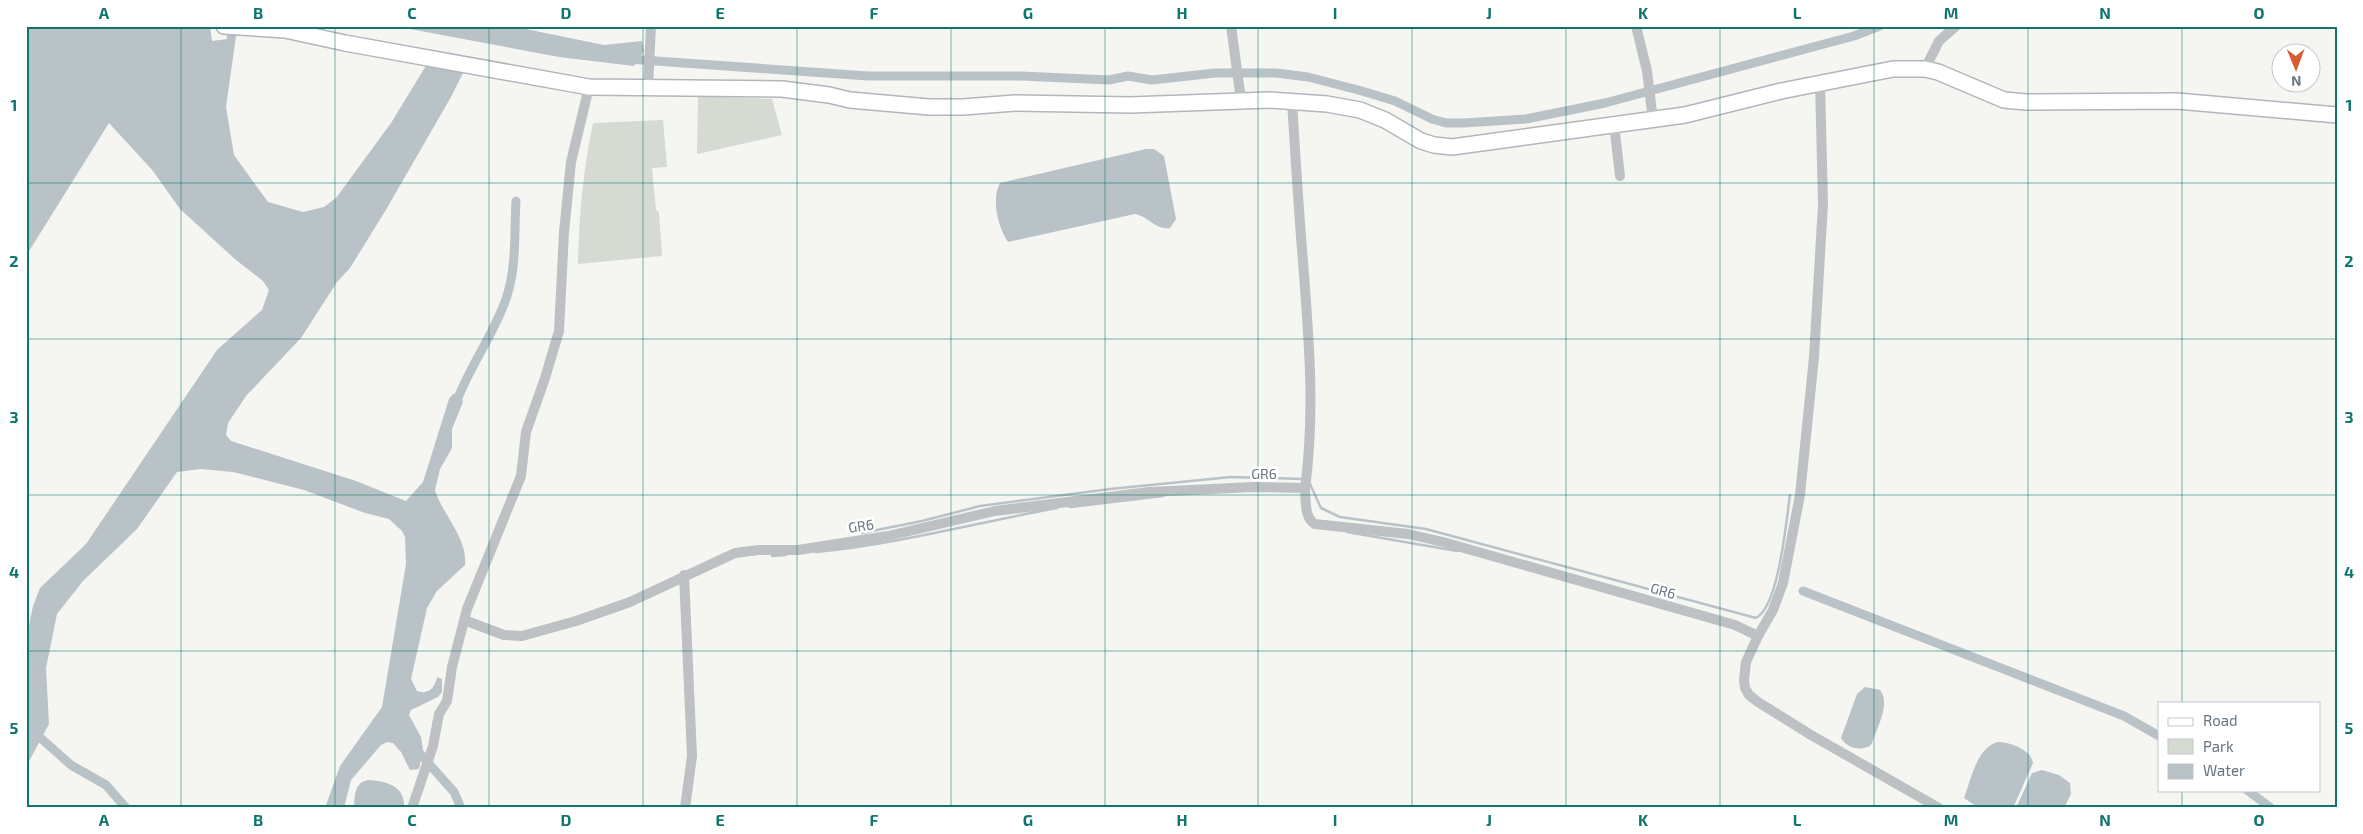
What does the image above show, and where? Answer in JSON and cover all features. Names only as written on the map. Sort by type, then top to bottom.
[{"type":"main road","points":[[224,26],[285,30],[345,43],[589,87],[648,83],[782,90],[829,95],[850,100],[929,107],[963,107],[1015,103],[1130,105],[1241,97],[1327,104],[1360,110],[1385,120],[1421,141],[1443,146],[1489,143],[1685,115],[1820,83],[1893,69],[1925,69],[1938,72],[2004,100],[2026,102],[2177,101],[2337,115]]},
{"type":"street","points":[[1231,26],[1241,97]]},
{"type":"street","points":[[1636,26],[1647,72],[1653,120]]},
{"type":"street","points":[[1925,69],[1939,42],[1956,26]]},
{"type":"street","points":[[648,83],[651,31]]},
{"type":"street","points":[[1820,83],[1823,204],[1814,357],[1800,496],[1783,583],[1773,610],[1746,662],[1745,688],[1749,695],[1758,702],[1811,735],[1940,808]]},
{"type":"street","points":[[412,808],[433,746],[439,714],[448,695],[452,667],[464,620],[522,476],[526,432],[559,331],[564,232],[571,162],[589,87]]},
{"type":"street","points":[[1292,101],[1309,332],[1312,409],[1311,444],[1306,488]]},
{"type":"street","points":[[1614,124],[1620,176]]},
{"type":"street","name":"GR6","points":[[464,620],[504,636],[522,636],[583,619],[630,602],[684,575],[735,553],[759,550],[798,550],[888,536],[1004,510],[1149,492],[1252,487],[1306,488],[1308,515],[1310,521],[1315,524],[1408,534],[1443,542],[1735,625],[1758,636]]},
{"type":"street","points":[[684,575],[692,756],[685,808]]},
{"type":"green space","points":[[698,96],[772,99],[782,135],[697,154]]},
{"type":"green space","points":[[663,120],[667,167],[652,168],[656,210],[659,212],[662,256],[578,264],[582,193],[593,123]]},
{"type":"water","points":[[26,26],[210,26],[212,41],[227,39],[226,29],[237,29],[226,107],[234,155],[268,202],[303,212],[324,207],[336,198],[391,123],[427,64],[464,71],[387,208],[350,268],[337,282],[301,338],[246,396],[228,423],[226,435],[231,441],[356,481],[406,501],[423,482],[449,399],[453,394],[461,394],[463,402],[452,429],[452,448],[440,469],[435,490],[463,545],[465,565],[437,591],[427,608],[411,679],[417,691],[424,692],[433,687],[437,677],[442,679],[442,692],[438,697],[411,710],[409,715],[421,737],[423,749],[419,769],[410,770],[401,752],[393,743],[387,742],[381,745],[351,780],[344,808],[325,808],[340,766],[382,707],[406,564],[405,537],[402,531],[389,519],[365,513],[304,490],[233,472],[201,469],[177,472],[137,529],[83,581],[57,614],[46,668],[49,724],[26,767],[26,639],[33,606],[40,588],[86,544],[217,350],[262,310],[269,290],[263,281],[236,260],[180,209],[153,171],[109,123],[26,256]]},
{"type":"water","points":[[394,26],[511,26],[604,45],[642,41],[644,51],[634,66],[559,57]]},
{"type":"water","points":[[1146,149],[1154,149],[1164,156],[1176,219],[1170,228],[1160,227],[1135,214],[1008,242],[1004,236],[996,205],[997,190],[1000,183]]},
{"type":"water","points":[[1865,687],[1880,690],[1883,696],[1884,709],[1870,746],[1858,748],[1850,746],[1841,738],[1857,694]]},
{"type":"water","points":[[1997,742],[2019,747],[2028,754],[2033,763],[2013,808],[1979,808],[1964,798],[1979,758],[1984,751]]},
{"type":"water","points":[[2042,770],[2059,775],[2070,783],[2071,794],[2064,808],[2016,808],[2032,773]]},
{"type":"water","points":[[368,780],[388,783],[394,786],[402,794],[404,808],[354,808],[355,794],[358,787]]},
{"type":"waterway","points":[[628,59],[868,76],[1022,76],[1109,80],[1128,76],[1152,80],[1215,73],[1276,73],[1308,77],[1362,91],[1395,101],[1432,119],[1446,123],[1464,123],[1526,119],[1605,103],[1854,36],[1880,26]]},
{"type":"waterway","points":[[456,403],[467,377],[495,326],[510,287],[516,201]]},
{"type":"waterway","points":[[862,533],[922,521],[980,506],[1110,489],[1231,477],[1303,479]]},
{"type":"waterway","points":[[1309,482],[1321,508],[1340,517],[1426,529],[1756,618],[1764,610],[1776,581],[1784,543],[1790,495]]},
{"type":"waterway","points":[[1070,507],[1163,496]]},
{"type":"waterway","points":[[816,552],[906,539],[1057,508]]},
{"type":"waterway","points":[[1347,532],[1457,551]]},
{"type":"waterway","points":[[772,556],[786,555]]},
{"type":"waterway","points":[[1803,591],[2124,716],[2158,735]]},
{"type":"waterway","points":[[34,732],[71,765],[106,785],[126,808]]},
{"type":"waterway","points":[[414,747],[454,792],[461,808]]},
{"type":"waterway","points":[[2250,792],[2271,808]]}]
